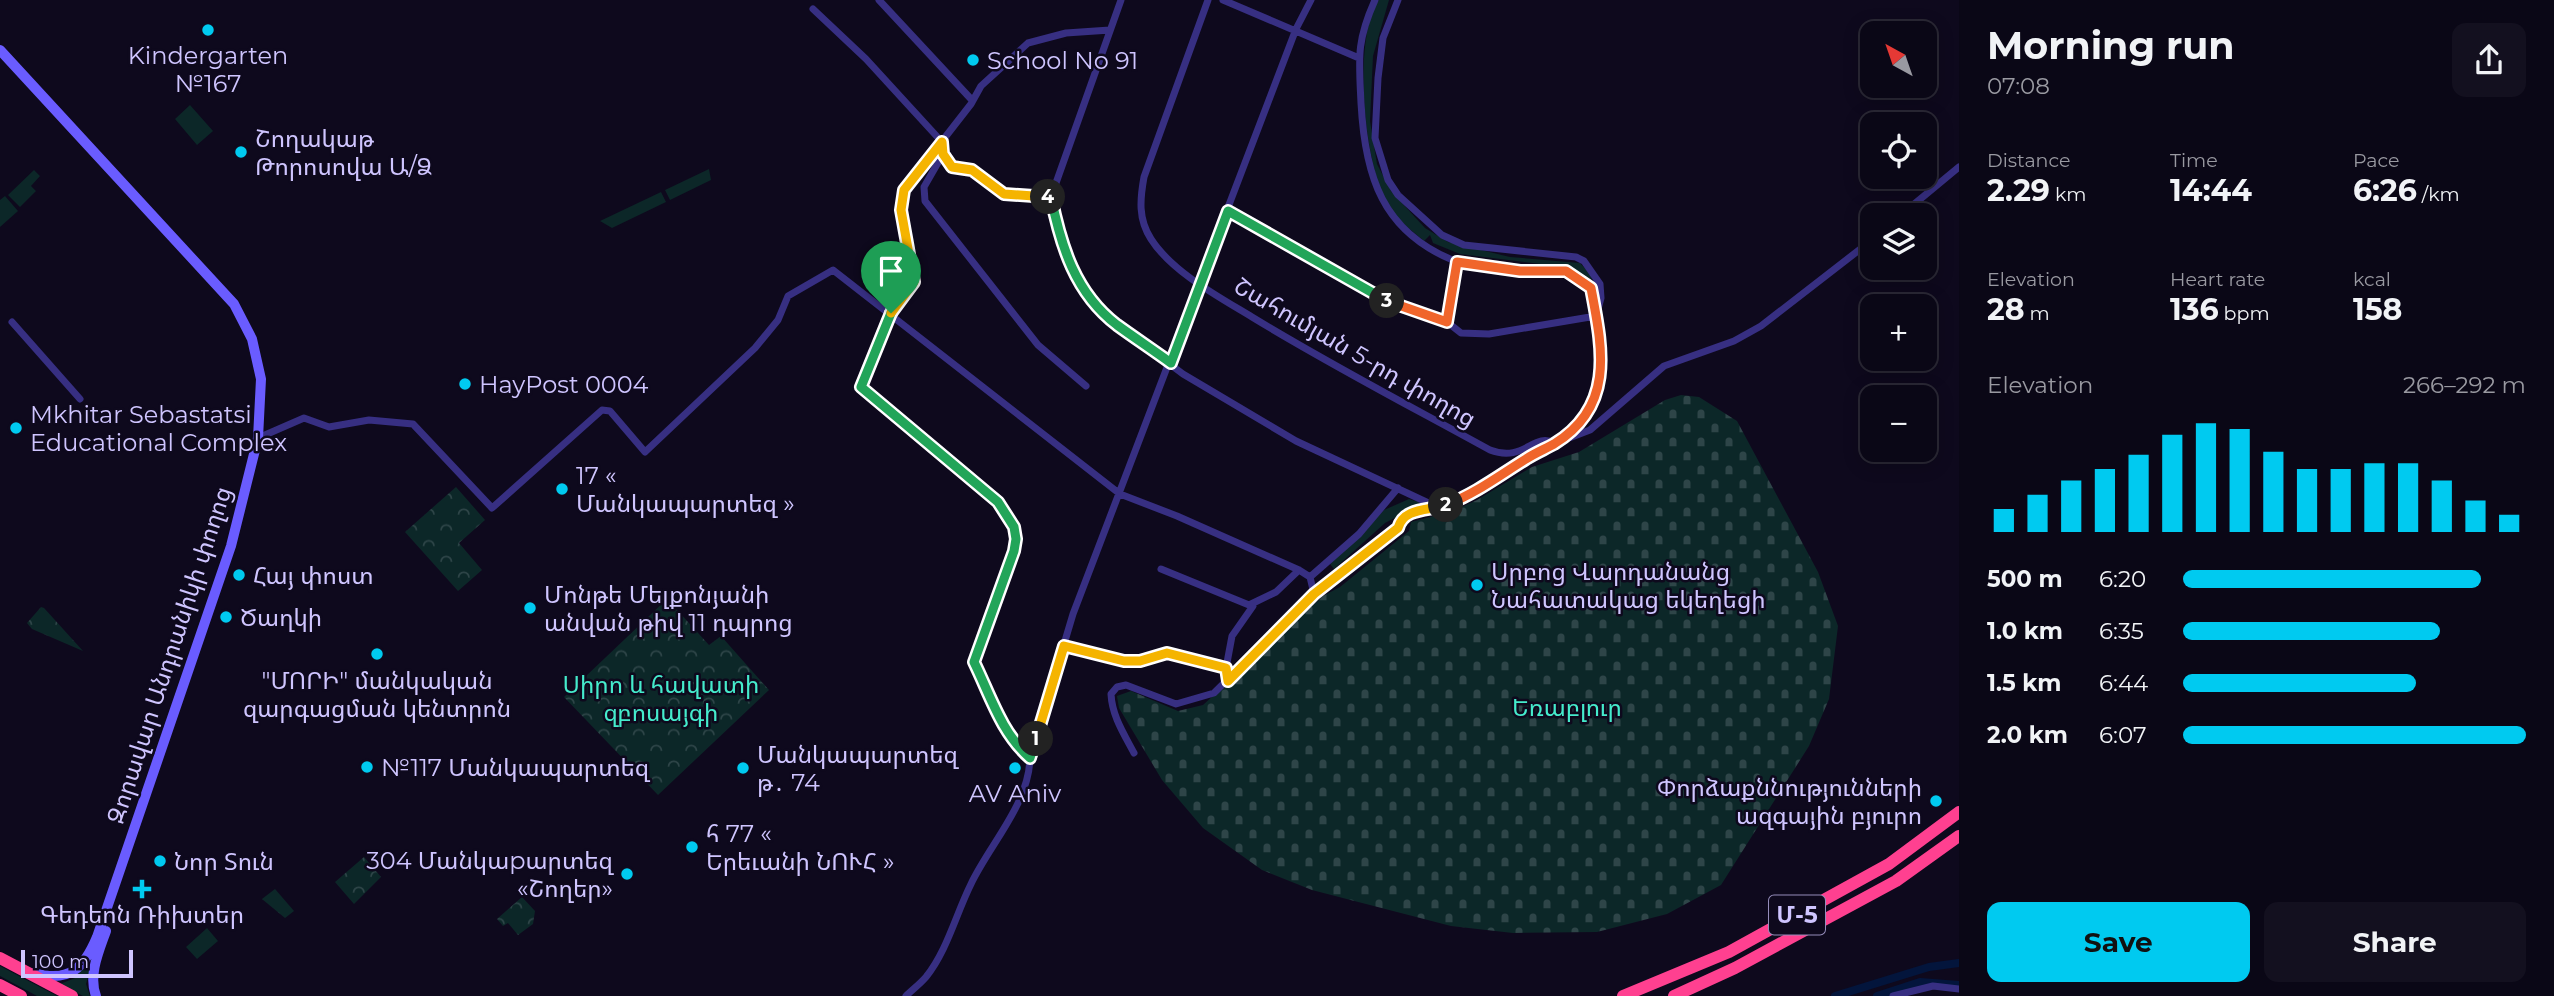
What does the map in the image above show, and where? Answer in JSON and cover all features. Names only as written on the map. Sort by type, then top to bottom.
[{"type":"highway","name":"Մ-5","points":[[1623,996],[1729,952],[1889,864],[1959,812]]},
{"type":"highway","name":"Մ-5","points":[[1674,996],[1735,968],[1896,881],[1959,836]]},
{"type":"highway","points":[[0,958],[72,996]]},
{"type":"highway","points":[[0,985],[22,996]]},
{"type":"main road","name":"Զորավար Անդրանիկի փողոց","points":[[0,45],[237,302],[262,358],[266,400],[260,437],[232,554],[95,967],[93,985],[96,996]]},
{"type":"main road","name":"Զորավար Անդրանիկի փողոց","points":[[0,50],[234,304],[259,359],[262,400],[260,437],[231,546],[91,951],[83,965],[59,976],[24,971]]},
{"type":"street","points":[[878,0],[971,99]]},
{"type":"street","points":[[1121,0],[1051,197],[1057,228],[1077,283],[1116,324],[1171,363],[1296,441],[1438,508]]},
{"type":"street","name":"Շահումյան 5-րդ փողոց","points":[[1208,0],[1144,177],[1140,202],[1143,225],[1152,241],[1200,285],[1290,340],[1490,450],[1511,455],[1540,441],[1555,443]]},
{"type":"street","points":[[1223,0],[1359,58]]},
{"type":"street","points":[[906,996],[926,978],[938,957],[971,883],[1005,826],[1030,775],[1030,758],[1073,614],[1171,363],[1296,29],[1311,0]]},
{"type":"street","points":[[1375,0],[1362,28],[1359,58],[1363,146],[1373,180],[1385,205],[1402,226],[1426,248],[1457,262],[1520,271],[1573,273],[1591,288],[1601,336],[1597,393],[1582,419],[1555,443]]},
{"type":"street","points":[[1398,0],[1382,38],[1378,78],[1375,138],[1388,180],[1398,195],[1442,235],[1464,245],[1566,256],[1584,261],[1600,284],[1601,298],[1596,316]]},
{"type":"street","points":[[813,9],[866,59],[942,142],[943,154],[952,167],[972,170],[1004,194],[1051,197]]},
{"type":"street","points":[[1030,758],[1004,730],[974,662],[1014,551],[1014,527],[1007,512],[983,488],[861,387],[891,313],[914,282],[901,210],[904,190],[942,142],[971,99],[1003,63],[1027,43],[1066,33],[1110,30]]},
{"type":"street","points":[[943,154],[923,187],[925,201],[1038,345],[1086,386]]},
{"type":"street","points":[[1916,203],[1959,167]]},
{"type":"street","points":[[1228,211],[1372,293],[1447,322],[1461,332],[1472,335],[1596,316]]},
{"type":"street","points":[[1134,753],[1119,727],[1111,704],[1111,694],[1117,687],[1126,685],[1176,704],[1206,697],[1228,681],[1314,594],[1398,528],[1401,519],[1415,511],[1438,508],[1470,494],[1555,443],[1590,430],[1664,366],[1734,341],[1761,326],[1860,249]]},
{"type":"street","points":[[1447,322],[1457,262]]},
{"type":"street","points":[[260,437],[304,418],[329,428],[369,420],[414,424],[492,508],[602,410],[610,411],[645,452],[755,348],[778,320],[788,296],[833,270],[1120,494],[1299,570],[1310,577],[1314,594]]},
{"type":"street","points":[[12,322],[80,399]]},
{"type":"street","points":[[1310,577],[1359,534],[1398,488]]},
{"type":"street","points":[[1161,569],[1225,598],[1249,605],[1276,592],[1299,570]]},
{"type":"street","points":[[1228,681],[1226,668],[1233,636],[1256,603]]},
{"type":"street","points":[[1064,646],[1124,661],[1140,661],[1167,653],[1226,668]]},
{"type":"street","points":[[1893,996],[1933,986],[1959,989]]},
{"type":"green space","points":[[1379,0],[1389,0],[1373,56],[1370,121],[1377,164],[1391,191],[1425,228],[1448,242],[1510,257],[1580,263],[1590,274],[1597,294],[1586,279],[1565,267],[1460,254],[1433,243],[1430,235],[1424,241],[1391,209],[1379,185],[1372,160],[1364,101],[1366,42],[1371,18]]},
{"type":"green space","points":[[190,105],[213,131],[197,145],[175,119]]},
{"type":"green space","points":[[709,169],[711,180],[670,200],[665,190]]},
{"type":"green space","points":[[34,170],[40,176],[31,186],[36,191],[20,207],[8,195]]},
{"type":"green space","points":[[661,192],[666,202],[612,228],[600,221]]},
{"type":"green space","points":[[5,196],[18,211],[0,227],[0,200]]},
{"type":"green space","name":"Եռաբլուր","points":[[1681,395],[1699,397],[1737,421],[1818,572],[1838,626],[1829,699],[1809,746],[1721,885],[1667,914],[1597,932],[1513,933],[1451,926],[1312,890],[1262,870],[1203,828],[1162,780],[1119,708],[1117,696],[1131,691],[1178,711],[1203,705],[1323,596],[1340,587],[1409,531],[1411,522],[1453,511],[1477,500],[1532,467],[1579,452],[1665,400]]},
{"type":"green space","points":[[456,487],[485,520],[459,543],[482,570],[458,591],[405,532]]},
{"type":"green space","points":[[1409,499],[1419,502],[1418,506],[1385,523],[1334,569],[1330,564],[1384,510]]},
{"type":"green space","name":"Սիրո և հավատի զբոսայգի","points":[[667,599],[709,645],[721,636],[769,690],[658,795],[564,697]]},
{"type":"green space","points":[[41,607],[83,651],[32,629],[27,623]]},
{"type":"green space","points":[[364,857],[381,877],[354,904],[335,882]]},
{"type":"green space","points":[[275,889],[294,911],[285,918],[262,899]]},
{"type":"green space","points":[[522,897],[535,911],[533,924],[518,935],[508,923],[503,926],[497,919]]},
{"type":"green space","points":[[207,928],[218,941],[197,959],[186,947]]},
{"type":"green space","points":[[86,964],[91,967],[86,984],[90,996],[83,996],[60,984],[75,978]]},
{"type":"green space","points":[[0,966],[57,996],[37,996],[0,976]]},
{"type":"waterway","points":[[1835,996],[1929,967],[1959,963]]},
{"type":"waterway","points":[[1877,996],[1920,982],[1959,985]]},
{"type":"place","name":"Kindergarten №167","points":[[208,30]]},
{"type":"place","name":"School No 91","points":[[973,60]]},
{"type":"place","name":"Շողակաթ Թորոսովա Ա/Ձ","points":[[241,152]]},
{"type":"place","name":"HayPost 0004","points":[[465,384]]},
{"type":"place","name":"Mkhitar Sebastatsi Educational Complex","points":[[16,428]]},
{"type":"place","name":"17 « Մանկապարտեզ »","points":[[562,489]]},
{"type":"place","name":"Հայ փոստ","points":[[239,575]]},
{"type":"place","name":"Սրբոց Վարդանանց Նահատակաց եկեղեցի","points":[[1477,585]]},
{"type":"place","name":"Մոնթե Մելքոնյանի անվան թիվ 11 դպրոց","points":[[530,608]]},
{"type":"place","name":"Ծաղկի","points":[[226,617]]},
{"type":"place","name":"\"ՄՈՐԻ\" մանկական զարգացման կենտրոն","points":[[377,654]]},
{"type":"place","name":"№117 Մանկապարտեզ","points":[[367,767]]},
{"type":"place","name":"Մանկապարտեզ թ․ 74","points":[[743,768]]},
{"type":"place","name":"AV Aniv","points":[[1015,768]]},
{"type":"place","name":"Փորձաքննությունների ազգային բյուրո","points":[[1936,801]]},
{"type":"place","name":"հ 77 « Երեւանի ՆՈՒՀ »","points":[[692,847]]},
{"type":"place","name":"Նոր Տուն","points":[[160,861]]},
{"type":"place","name":"304 Մանկաpարտեզ «Շողեր»","points":[[627,874]]},
{"type":"place","name":"Գեդեոն Ռիխտեր","points":[[142,889]]},
{"type":"route","points":[[942,142],[943,154],[952,167],[972,170],[1004,194],[1051,197],[1057,228],[1077,283],[1116,324],[1171,363],[1228,211],[1372,293],[1394,304],[1447,322],[1457,262],[1520,271],[1573,273],[1591,288],[1601,336],[1601,368],[1594,401],[1577,425],[1555,443],[1470,494],[1438,508],[1415,511],[1401,519],[1398,528],[1314,594],[1228,681],[1226,668],[1167,653],[1140,661],[1124,661],[1064,646],[1030,758],[1014,744],[1004,730],[974,662],[1014,551],[1014,527],[1007,512],[983,488],[861,387],[891,313],[914,282],[901,210],[904,190],[942,142]]}]
